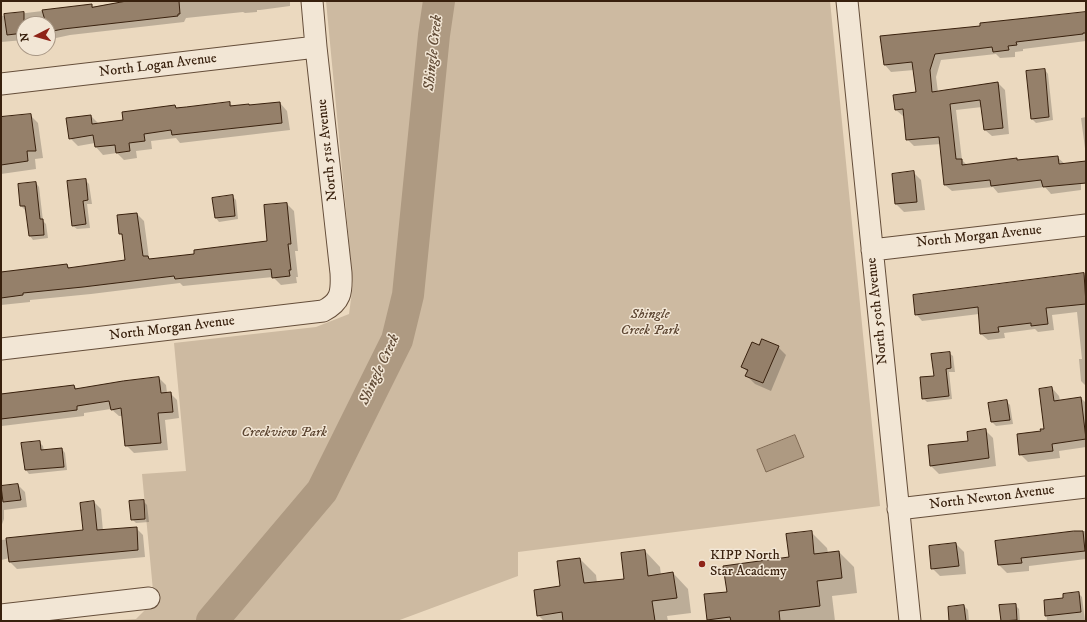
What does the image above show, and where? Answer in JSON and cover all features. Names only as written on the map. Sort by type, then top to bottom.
[{"type":"street","name":"North 51st Avenue","points":[[312,1],[340,273],[341,287],[338,298]]},
{"type":"street","name":"North 50th Avenue","points":[[847,1],[910,621]]},
{"type":"street","name":"North Logan Avenue","points":[[1,84],[316,47]]},
{"type":"street","name":"North Morgan Avenue","points":[[872,250],[1086,225]]},
{"type":"street","name":"North Morgan Avenue","points":[[1,350],[323,311],[333,306],[338,298]]},
{"type":"street","name":"North Newton Avenue","points":[[898,510],[1086,488]]},
{"type":"street","points":[[1,615],[149,598]]},
{"type":"green space","name":"Shingle Creek Park","points":[[326,1],[830,1],[880,506],[518,552],[518,576],[397,621],[102,621],[136,619],[154,601],[142,474],[186,471],[174,343],[316,327],[349,314],[353,284]]},
{"type":"shaded area","points":[[795,435],[804,457],[766,472],[757,450]]},
{"type":"building","points":[[127,1],[179,1],[180,14],[178,14],[178,16],[56,30],[56,16],[44,16],[42,10],[92,4],[92,7]]},
{"type":"building","points":[[24,12],[24,16],[16,16],[16,34],[7,35],[4,14]]},
{"type":"building","points":[[1086,12],[1086,33],[1016,42],[1017,45],[1008,46],[1009,50],[993,52],[992,47],[935,54],[930,70],[932,92],[998,82],[1003,128],[984,130],[980,100],[950,104],[956,159],[962,159],[962,165],[1017,158],[1017,160],[1058,156],[1059,164],[1086,161],[1086,183],[1043,187],[1041,180],[991,186],[990,180],[944,185],[939,137],[906,140],[903,109],[895,110],[893,95],[916,92],[912,62],[884,65],[880,36],[980,26],[980,23]]},
{"type":"building","points":[[1045,69],[1049,117],[1031,119],[1026,71]]},
{"type":"building","points":[[230,102],[230,106],[280,102],[282,123],[172,135],[171,130],[144,134],[145,141],[129,143],[130,151],[116,153],[115,145],[95,147],[93,135],[69,139],[66,118],[91,115],[92,124],[123,120],[122,112],[175,105],[176,108]]},
{"type":"building","points":[[31,114],[36,151],[27,151],[28,161],[1,165],[1,117]]},
{"type":"building","points":[[914,171],[917,202],[895,204],[892,174]]},
{"type":"building","points":[[86,179],[88,200],[83,201],[86,224],[72,226],[67,181]]},
{"type":"building","points":[[36,182],[40,219],[43,219],[44,235],[29,236],[25,206],[20,206],[18,184]]},
{"type":"building","points":[[233,195],[235,216],[215,218],[212,198]]},
{"type":"building","points":[[287,203],[291,244],[288,244],[291,270],[289,270],[290,276],[272,278],[271,269],[175,279],[174,276],[23,293],[23,295],[1,298],[1,272],[67,264],[68,268],[125,260],[122,234],[119,234],[117,215],[137,213],[143,256],[148,256],[149,259],[194,254],[194,250],[267,241],[264,205]]},
{"type":"building","points":[[1084,273],[1086,304],[1046,308],[1048,324],[1031,326],[1031,323],[998,327],[999,332],[980,334],[978,307],[915,315],[913,295]]},
{"type":"building","points":[[762,339],[779,346],[763,383],[745,376],[748,370],[741,367],[752,342],[759,345]]},
{"type":"building","points":[[950,352],[951,368],[946,369],[949,396],[922,399],[920,377],[934,376],[931,354]]},
{"type":"building","points":[[159,377],[161,393],[171,392],[173,412],[158,413],[161,443],[125,446],[121,408],[111,410],[109,401],[77,406],[77,410],[1,419],[1,394],[74,385],[75,389]]},
{"type":"building","points":[[1052,387],[1054,401],[1081,397],[1086,439],[1052,444],[1053,451],[1019,455],[1017,434],[1041,431],[1040,429],[1044,429],[1039,389]]},
{"type":"building","points":[[1007,400],[1010,420],[991,422],[988,403]]},
{"type":"building","points":[[986,429],[989,458],[930,466],[928,445],[968,441],[967,432]]},
{"type":"building","points":[[40,441],[41,450],[62,448],[64,467],[25,470],[21,443]]},
{"type":"building","points":[[18,484],[21,500],[3,502],[1,486]]},
{"type":"building","points":[[144,500],[145,519],[131,520],[129,501]]},
{"type":"building","points":[[94,501],[97,530],[137,527],[138,550],[9,562],[6,538],[83,530],[80,503]]},
{"type":"building","points":[[812,531],[814,554],[839,551],[842,578],[817,581],[820,606],[779,611],[780,621],[731,621],[730,617],[707,620],[704,594],[727,592],[723,566],[789,557],[786,534]]},
{"type":"building","points":[[1083,531],[1085,551],[1021,558],[1022,563],[998,565],[995,541]]},
{"type":"building","points":[[956,543],[959,566],[931,569],[929,546]]},
{"type":"building","points":[[645,550],[648,576],[673,572],[677,598],[652,601],[655,621],[563,621],[562,612],[537,616],[534,590],[560,586],[557,561],[580,558],[584,583],[624,579],[621,553]]},
{"type":"building","points":[[1079,592],[1081,612],[1045,616],[1044,600],[1063,598],[1063,594]]},
{"type":"building","points":[[1016,604],[1017,620],[1001,621],[999,605]]},
{"type":"building","points":[[964,605],[966,621],[949,621],[948,607]]},
{"type":"waterway","name":"Shingle Creek","points":[[212,621],[322,491],[397,340],[408,295],[434,35],[439,1]]},
{"type":"place","name":"KIPP North Star Academy","points":[[702,564]]},
{"type":"park label","name":"Creekview Park","points":[[284,433]]}]
